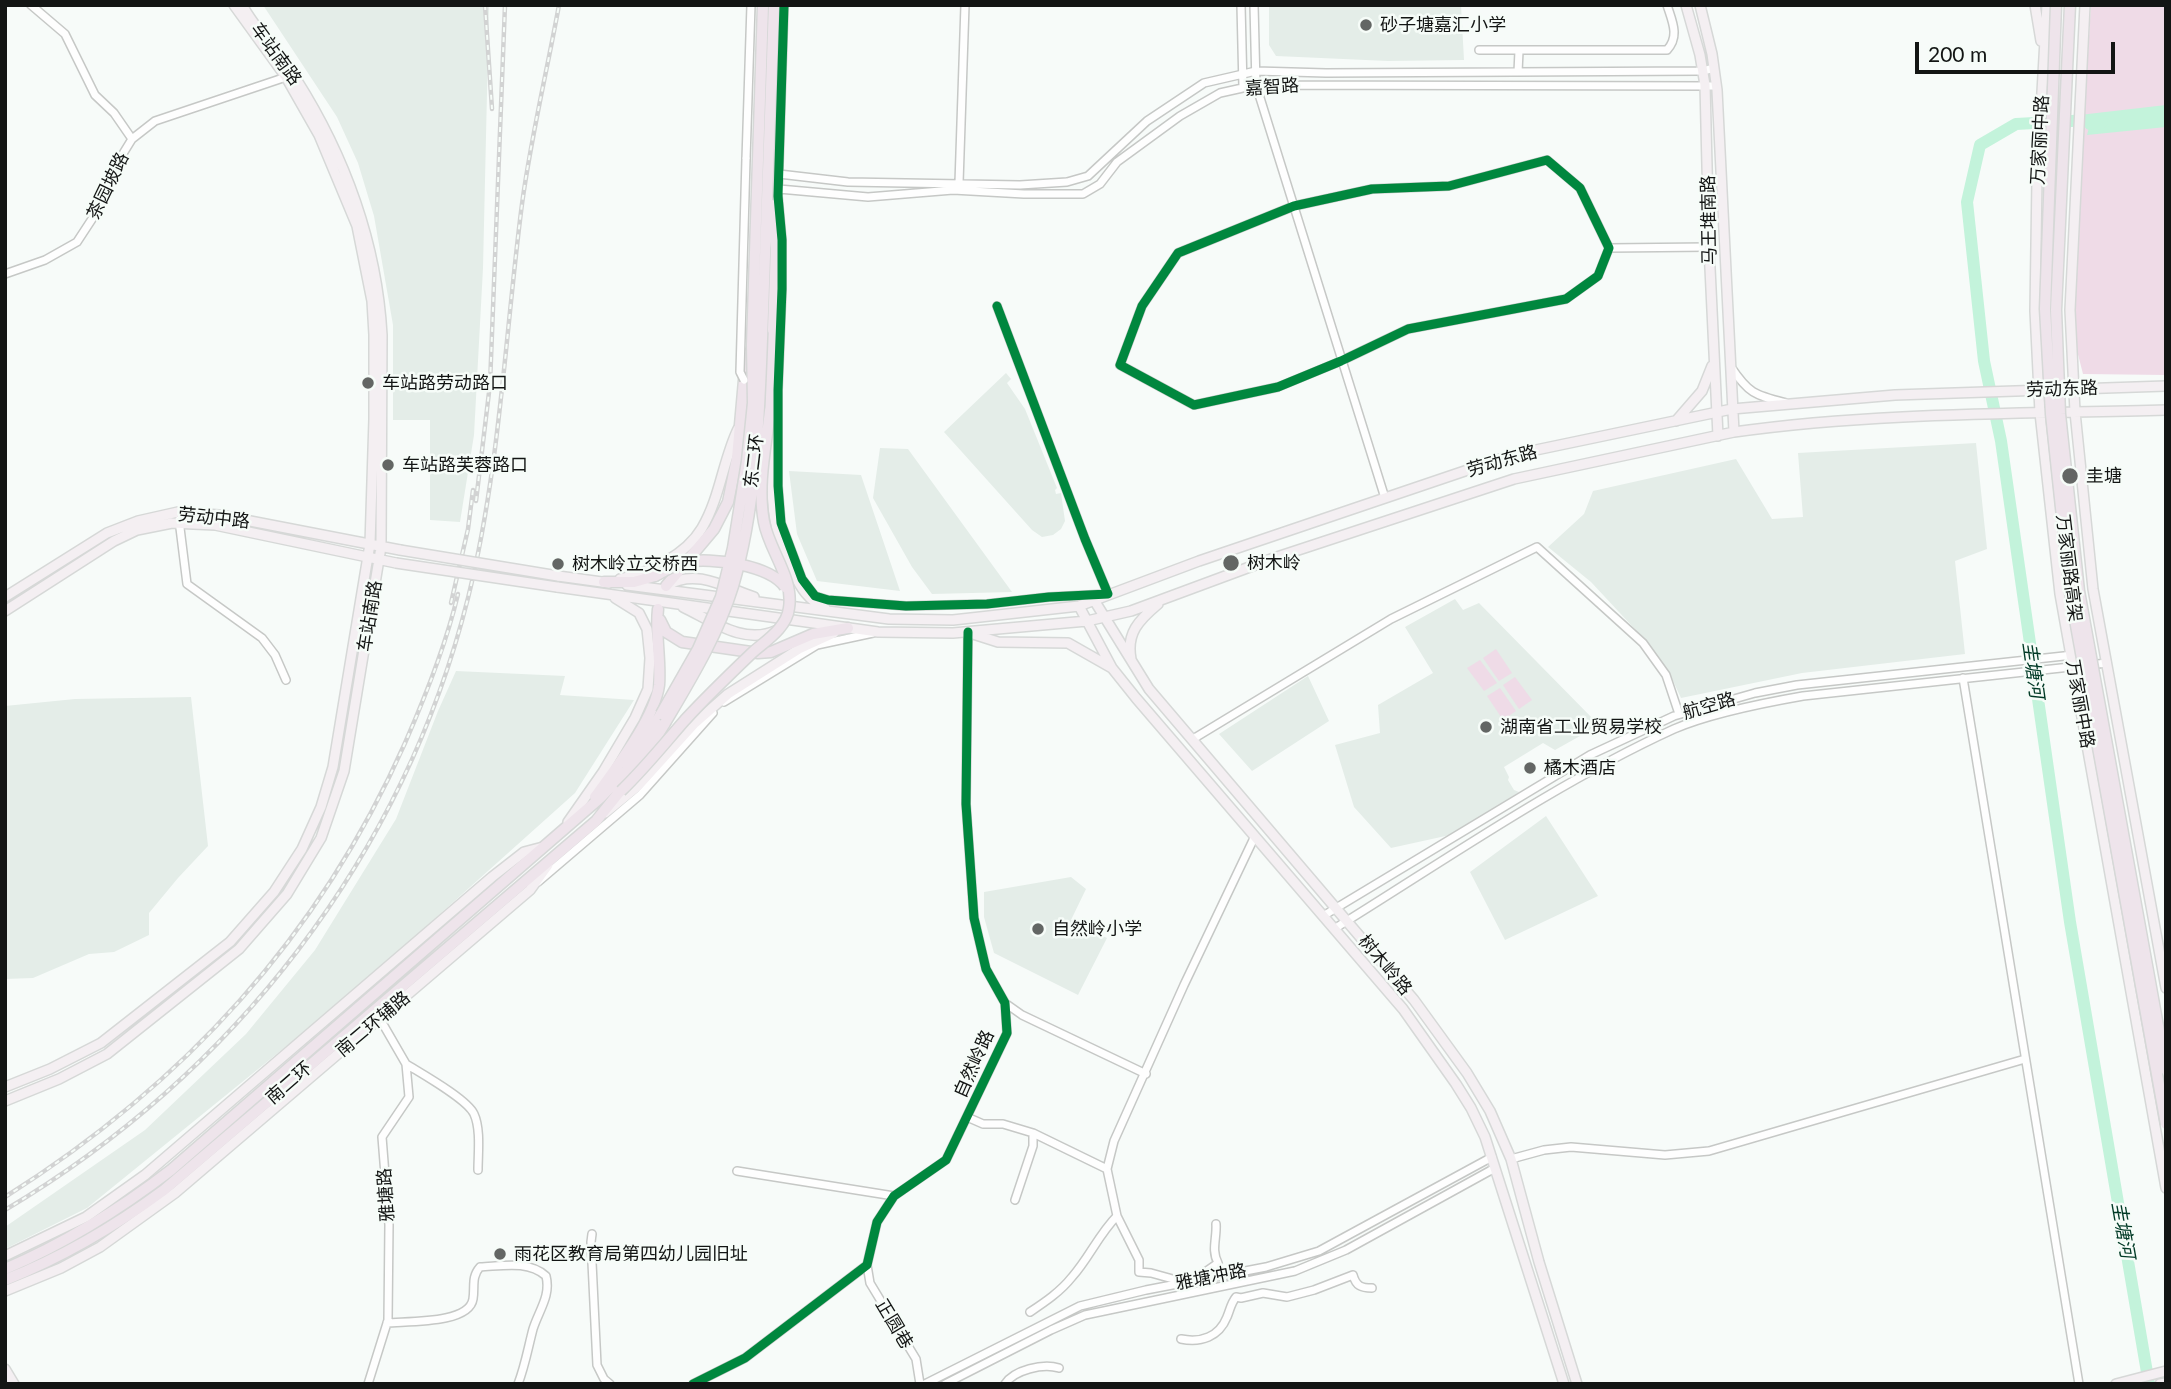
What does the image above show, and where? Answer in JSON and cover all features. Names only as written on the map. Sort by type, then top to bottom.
[{"type":"highway","name":"东二环","points":[[543,847],[615,784],[641,749],[698,649],[721,597],[733,548],[753,403],[752,345],[763,5]]},
{"type":"highway","name":"东二环","points":[[554,857],[596,821],[621,791],[650,748],[696,670],[723,616],[734,583],[746,521],[758,428],[774,5]]},
{"type":"highway","name":"万家丽路高架","points":[[2056,5],[2045,309],[2051,414],[2070,592],[2166,1124]]},
{"type":"highway","name":"万家丽路高架","points":[[2070,5],[2056,310],[2060,414],[2079,591],[2166,1070]]},
{"type":"highway","points":[[621,791],[718,685],[779,629],[788,615],[789,594],[768,539],[762,510],[761,483],[770,411],[776,249],[769,167]]},
{"type":"highway","points":[[666,586],[714,529],[728,502],[739,449],[738,429],[744,380],[752,345]]},
{"type":"highway","points":[[604,582],[634,582],[655,576],[687,561],[731,564],[769,573],[781,581],[789,594]]},
{"type":"highway","points":[[584,812],[622,759],[655,701],[659,681],[658,609],[661,624],[673,638],[736,651],[771,652],[813,634],[848,628]]},
{"type":"highway","name":"南二环","points":[[5,1269],[77,1234],[127,1203],[171,1170],[543,847]]},
{"type":"highway","name":"南二环","points":[[5,1280],[69,1252],[125,1219],[164,1191],[554,857]]},
{"type":"main road","name":"车站南路","points":[[5,1087],[50,1069],[102,1043],[230,942],[274,892],[302,849],[321,807],[333,766],[370,544],[374,335],[368,274],[357,226],[319,135],[289,75],[234,5]]},
{"type":"main road","name":"车站南路","points":[[5,1101],[59,1079],[107,1054],[239,949],[273,912],[312,856],[330,817],[344,771],[381,547],[382,335],[376,271],[355,199],[326,132],[242,5]]},
{"type":"main road","name":"马王堆南路","points":[[1686,5],[1705,86],[1718,436]]},
{"type":"main road","name":"马王堆南路","points":[[1700,5],[1716,86],[1734,432]]},
{"type":"main road","points":[[2035,5],[2044,55]]},
{"type":"main road","name":"万家丽中路","points":[[2047,5],[2038,179],[2035,311],[2040,412],[2060,594],[2166,1188]]},
{"type":"main road","name":"万家丽中路","points":[[2085,5],[2070,310],[2075,412],[2094,589],[2166,988]]},
{"type":"main road","points":[[1676,421],[1702,391],[1714,361]]},
{"type":"main road","name":"劳动东路","points":[[857,616],[900,620],[953,620],[1079,606],[1108,593],[1513,455],[1732,409],[1895,395],[2166,386]]},
{"type":"main road","name":"劳动东路","points":[[968,632],[1087,621],[1131,611],[1274,558],[1514,479],[1734,432],[1770,427],[1970,415],[2166,410]]},
{"type":"main road","points":[[770,411],[771,505],[785,555],[802,588],[816,603],[857,616]]},
{"type":"main road","points":[[604,582],[635,576],[670,558],[702,528],[738,429]]},
{"type":"main road","name":"劳动中路","points":[[5,597],[107,533],[138,521],[219,515],[381,547],[558,576],[772,603]]},
{"type":"main road","name":"劳动中路","points":[[5,611],[114,541],[137,530],[178,517],[396,564],[607,595],[878,632],[968,632]]},
{"type":"main road","points":[[666,586],[689,577],[705,579],[772,603],[857,616]]},
{"type":"main road","points":[[558,833],[592,790],[645,700],[650,675],[647,629],[639,613],[622,601],[607,595]]},
{"type":"main road","points":[[1132,664],[1129,650],[1132,632],[1140,620],[1163,599]]},
{"type":"main road","name":"树木岭路","points":[[1094,600],[1149,690],[1348,920],[1442,1037],[1490,1111],[1510,1159],[1577,1384]]},
{"type":"main road","points":[[675,603],[746,635],[763,635],[779,629]]},
{"type":"main road","name":"树木岭路","points":[[1079,606],[1112,668],[1420,1030],[1471,1108],[1492,1157],[1564,1384]]},
{"type":"main road","points":[[596,821],[638,786],[711,707],[799,649],[848,628]]},
{"type":"main road","points":[[968,632],[998,642],[1068,643],[1112,668]]},
{"type":"main road","name":"南二环辅路","points":[[5,1256],[86,1217],[145,1175],[492,877],[524,852],[543,847]]},
{"type":"main road","name":"南二环辅路","points":[[5,1291],[61,1268],[100,1247],[175,1193],[530,890],[554,857]]},
{"type":"main road","points":[[5,1369],[13,1384]]},
{"type":"main road","points":[[2116,1384],[2166,1371]]},
{"type":"main road","points":[[2160,1384],[2166,1383]]},
{"type":"street","points":[[31,5],[65,34],[95,95],[114,113],[132,139]]},
{"type":"street","points":[[744,380],[740,372],[751,5]]},
{"type":"street","points":[[784,5],[779,174],[782,277],[778,401],[779,510],[785,537],[802,579],[815,596],[857,616]]},
{"type":"street","points":[[959,183],[965,5]]},
{"type":"street","points":[[1241,5],[1243,88]]},
{"type":"street","points":[[1254,5],[1256,85],[1385,498]]},
{"type":"street","points":[[1479,50],[1667,50],[1674,43],[1675,35],[1667,5]]},
{"type":"street","points":[[1518,72],[1519,51]]},
{"type":"street","name":"嘉智路","points":[[779,174],[848,182],[1020,185],[1067,182],[1088,176],[1147,121],[1205,83],[1256,71],[1703,71],[1714,68]]},
{"type":"street","name":"茶园坡路","points":[[5,274],[45,260],[77,242],[90,225],[117,163],[132,139],[155,121],[289,75]]},
{"type":"street","name":"嘉智路","points":[[779,189],[868,197],[953,190],[1083,194],[1100,184],[1117,162],[1180,116],[1220,93],[1256,85],[1716,86]]},
{"type":"street","points":[[1547,160],[1580,188],[1609,248],[1598,276],[1566,299],[1408,329],[1278,387],[1194,405],[1120,365],[1142,306],[1178,253],[1294,206],[1372,189],[1449,186],[1547,160]]},
{"type":"street","points":[[1609,248],[1709,247]]},
{"type":"street","points":[[815,596],[843,603],[914,606],[987,604],[1108,593],[997,306]]},
{"type":"street","points":[[1729,365],[1744,387],[1760,396],[1790,404]]},
{"type":"street","points":[[178,517],[187,584],[262,638],[275,655],[286,680]]},
{"type":"street","points":[[1193,739],[1391,619],[1537,547],[1643,643],[1666,675],[1676,715],[1676,729]]},
{"type":"street","points":[[530,890],[640,795],[727,699],[817,645],[878,632]]},
{"type":"street","name":"自然岭路","points":[[867,1265],[877,1222],[894,1196],[946,1160],[1007,1033],[1005,1003],[986,969],[974,918],[966,804],[968,632]]},
{"type":"street","name":"航空路","points":[[1323,916],[1590,755],[1676,715],[1755,693],[1797,685],[2105,651]]},
{"type":"street","name":"航空路","points":[[1334,929],[1382,897],[1577,780],[1676,729],[1769,702],[1803,696],[2107,663]]},
{"type":"street","points":[[1963,678],[2079,1384]]},
{"type":"street","points":[[1797,685],[1803,696]]},
{"type":"street","points":[[1216,1224],[1217,1236],[1213,1247],[1218,1264],[1188,1282],[1139,1272],[1139,1260],[1117,1216],[1107,1170],[1114,1141],[1255,836]]},
{"type":"street","points":[[1005,1003],[1023,1015],[1146,1074]]},
{"type":"street","name":"雅塘路","points":[[368,1384],[387,1323],[389,1226],[382,1137],[409,1097],[406,1064],[380,1019]]},
{"type":"street","points":[[1510,1159],[1544,1150],[1571,1147],[1665,1155],[1709,1152],[2025,1059]]},
{"type":"street","points":[[406,1064],[474,1112],[477,1123],[478,1170]]},
{"type":"street","points":[[967,1117],[983,1124],[1003,1124],[1033,1133],[1107,1170]]},
{"type":"street","points":[[1015,1200],[1033,1146],[1033,1133]]},
{"type":"street","name":"雅塘冲路","points":[[922,1384],[1080,1306],[1266,1267],[1320,1251],[1492,1157]]},
{"type":"street","name":"雅塘冲路","points":[[946,1384],[1085,1315],[1295,1271],[1325,1260],[1495,1168]]},
{"type":"street","points":[[737,1171],[894,1196]]},
{"type":"street","points":[[1030,1312],[1056,1293],[1073,1276],[1105,1227],[1117,1216]]},
{"type":"street","points":[[592,1234],[590,1242],[597,1365],[604,1379],[610,1384]]},
{"type":"street","points":[[387,1323],[454,1317],[468,1311],[473,1301],[474,1280],[480,1267],[529,1265],[538,1269],[546,1276],[547,1296],[533,1329],[527,1362],[518,1384]]},
{"type":"street","points":[[693,1384],[746,1358],[867,1265]]},
{"type":"street","name":"正圆巷","points":[[867,1265],[870,1283],[916,1359],[922,1384]]},
{"type":"street","points":[[1181,1339],[1191,1341],[1210,1338],[1221,1329],[1236,1297],[1263,1293],[1287,1297],[1353,1275],[1355,1283],[1362,1288],[1372,1288]]},
{"type":"street","points":[[1005,1384],[1011,1376],[1049,1365],[1059,1368]]},
{"type":"shaded area","points":[[263,5],[489,5],[483,268],[474,435],[460,522],[430,520],[430,420],[393,420],[393,325],[374,216],[358,163],[337,117]]},
{"type":"shaded area","name":"砂子塘嘉汇小学","points":[[1269,5],[1461,5],[1464,60],[1388,61],[1276,56],[1269,45]]},
{"type":"shaded area","points":[[2091,5],[2166,5],[2166,375],[2083,374],[2071,327]]},
{"type":"shaded area","points":[[2166,105],[2166,127],[2087,135],[2090,124],[2088,114]]},
{"type":"shaded area","points":[[1006,373],[1011,379],[1007,383],[1025,409],[1057,488],[1056,494],[1061,493],[1065,521],[1061,529],[1053,535],[1042,537],[1032,530],[944,432]]},
{"type":"shaded area","points":[[1976,443],[1987,549],[1955,561],[1965,654],[1802,673],[1681,698],[1668,670],[1645,640],[1591,582],[1548,547],[1584,514],[1593,491],[1736,459],[1772,519],[1803,517],[1798,453]]},
{"type":"shaded area","points":[[880,448],[908,449],[1012,592],[932,594],[912,567],[873,498]]},
{"type":"shaded area","points":[[789,471],[861,475],[900,591],[817,581],[797,534]]},
{"type":"shaded area","name":"湖南省工业贸易学校","points":[[1455,599],[1463,610],[1479,603],[1596,722],[1589,731],[1555,750],[1543,743],[1504,767],[1514,790],[1519,792],[1506,801],[1450,835],[1391,848],[1354,807],[1335,745],[1380,733],[1378,705],[1433,673],[1405,627]]},
{"type":"shaded area","points":[[1496,649],[1512,673],[1499,681],[1483,658]]},
{"type":"shaded area","points":[[1480,660],[1497,683],[1484,691],[1467,668]]},
{"type":"shaded area","points":[[456,671],[565,676],[560,695],[634,700],[575,793],[353,992],[87,1208],[5,1249],[5,1227],[145,1130],[246,1034],[315,950],[396,819]]},
{"type":"shaded area","points":[[1308,676],[1329,721],[1252,771],[1219,734]]},
{"type":"shaded area","points":[[1515,677],[1532,700],[1519,709],[1503,685]]},
{"type":"shaded area","points":[[1500,688],[1516,711],[1503,720],[1487,696]]},
{"type":"shaded area","points":[[191,697],[208,846],[149,913],[149,935],[114,952],[89,954],[33,978],[5,979],[5,706],[75,699]]},
{"type":"shaded area","points":[[1546,816],[1598,896],[1505,940],[1470,872]]},
{"type":"shaded area","name":"自然岭小学","points":[[1071,877],[1086,889],[1071,920],[1107,938],[1078,995],[994,953],[984,917],[984,892]]},
{"type":"waterway","name":"圭塘河","points":[[2102,122],[2090,124],[2090,120],[2016,124],[1980,145],[1967,202],[1984,361],[2001,441],[2070,922],[2149,1384]]},
{"type":"railway","points":[[485,5],[492,109]]},
{"type":"railway","points":[[476,501],[490,384],[505,5]]},
{"type":"railway","points":[[5,1210],[88,1155],[165,1093],[235,1025],[298,950],[353,870],[400,784],[439,693],[468,598],[479,549],[495,451],[526,179],[559,5]]},
{"type":"railway","points":[[451,603],[468,529],[473,490]]},
{"type":"railway","points":[[5,1197],[70,1153],[131,1106],[188,1055],[240,1000],[288,942],[331,880],[370,814],[405,743],[435,670],[458,594]]},
{"type":"cycle path","points":[[784,5],[778,196],[782,240],[778,486],[781,523],[802,579],[815,596],[828,600],[906,606],[987,604],[1108,594],[997,306]]},
{"type":"cycle path","points":[[1547,160],[1580,188],[1609,248],[1598,276],[1566,299],[1408,329],[1278,387],[1194,405],[1120,365],[1142,306],[1178,253],[1294,206],[1372,189],[1449,186],[1547,160]]},
{"type":"cycle path","points":[[693,1384],[745,1358],[867,1265],[877,1222],[894,1196],[946,1160],[1007,1033],[1005,1003],[986,969],[974,918],[966,804],[968,632]]},
{"type":"place","name":"砂子塘嘉汇小学","points":[[1366,25]]},
{"type":"place","name":"车站路劳动路口","points":[[368,383]]},
{"type":"place","name":"车站路芙蓉路口","points":[[388,465]]},
{"type":"place","name":"圭塘","points":[[2070,476]]},
{"type":"place","name":"树木岭","points":[[1231,563]]},
{"type":"place","name":"树木岭立交桥西","points":[[558,564]]},
{"type":"place","name":"湖南省工业贸易学校","points":[[1486,727]]},
{"type":"place","name":"橘木酒店","points":[[1530,768]]},
{"type":"place","name":"自然岭小学","points":[[1038,929]]},
{"type":"place","name":"雨花区教育局第四幼儿园旧址","points":[[500,1254]]}]
